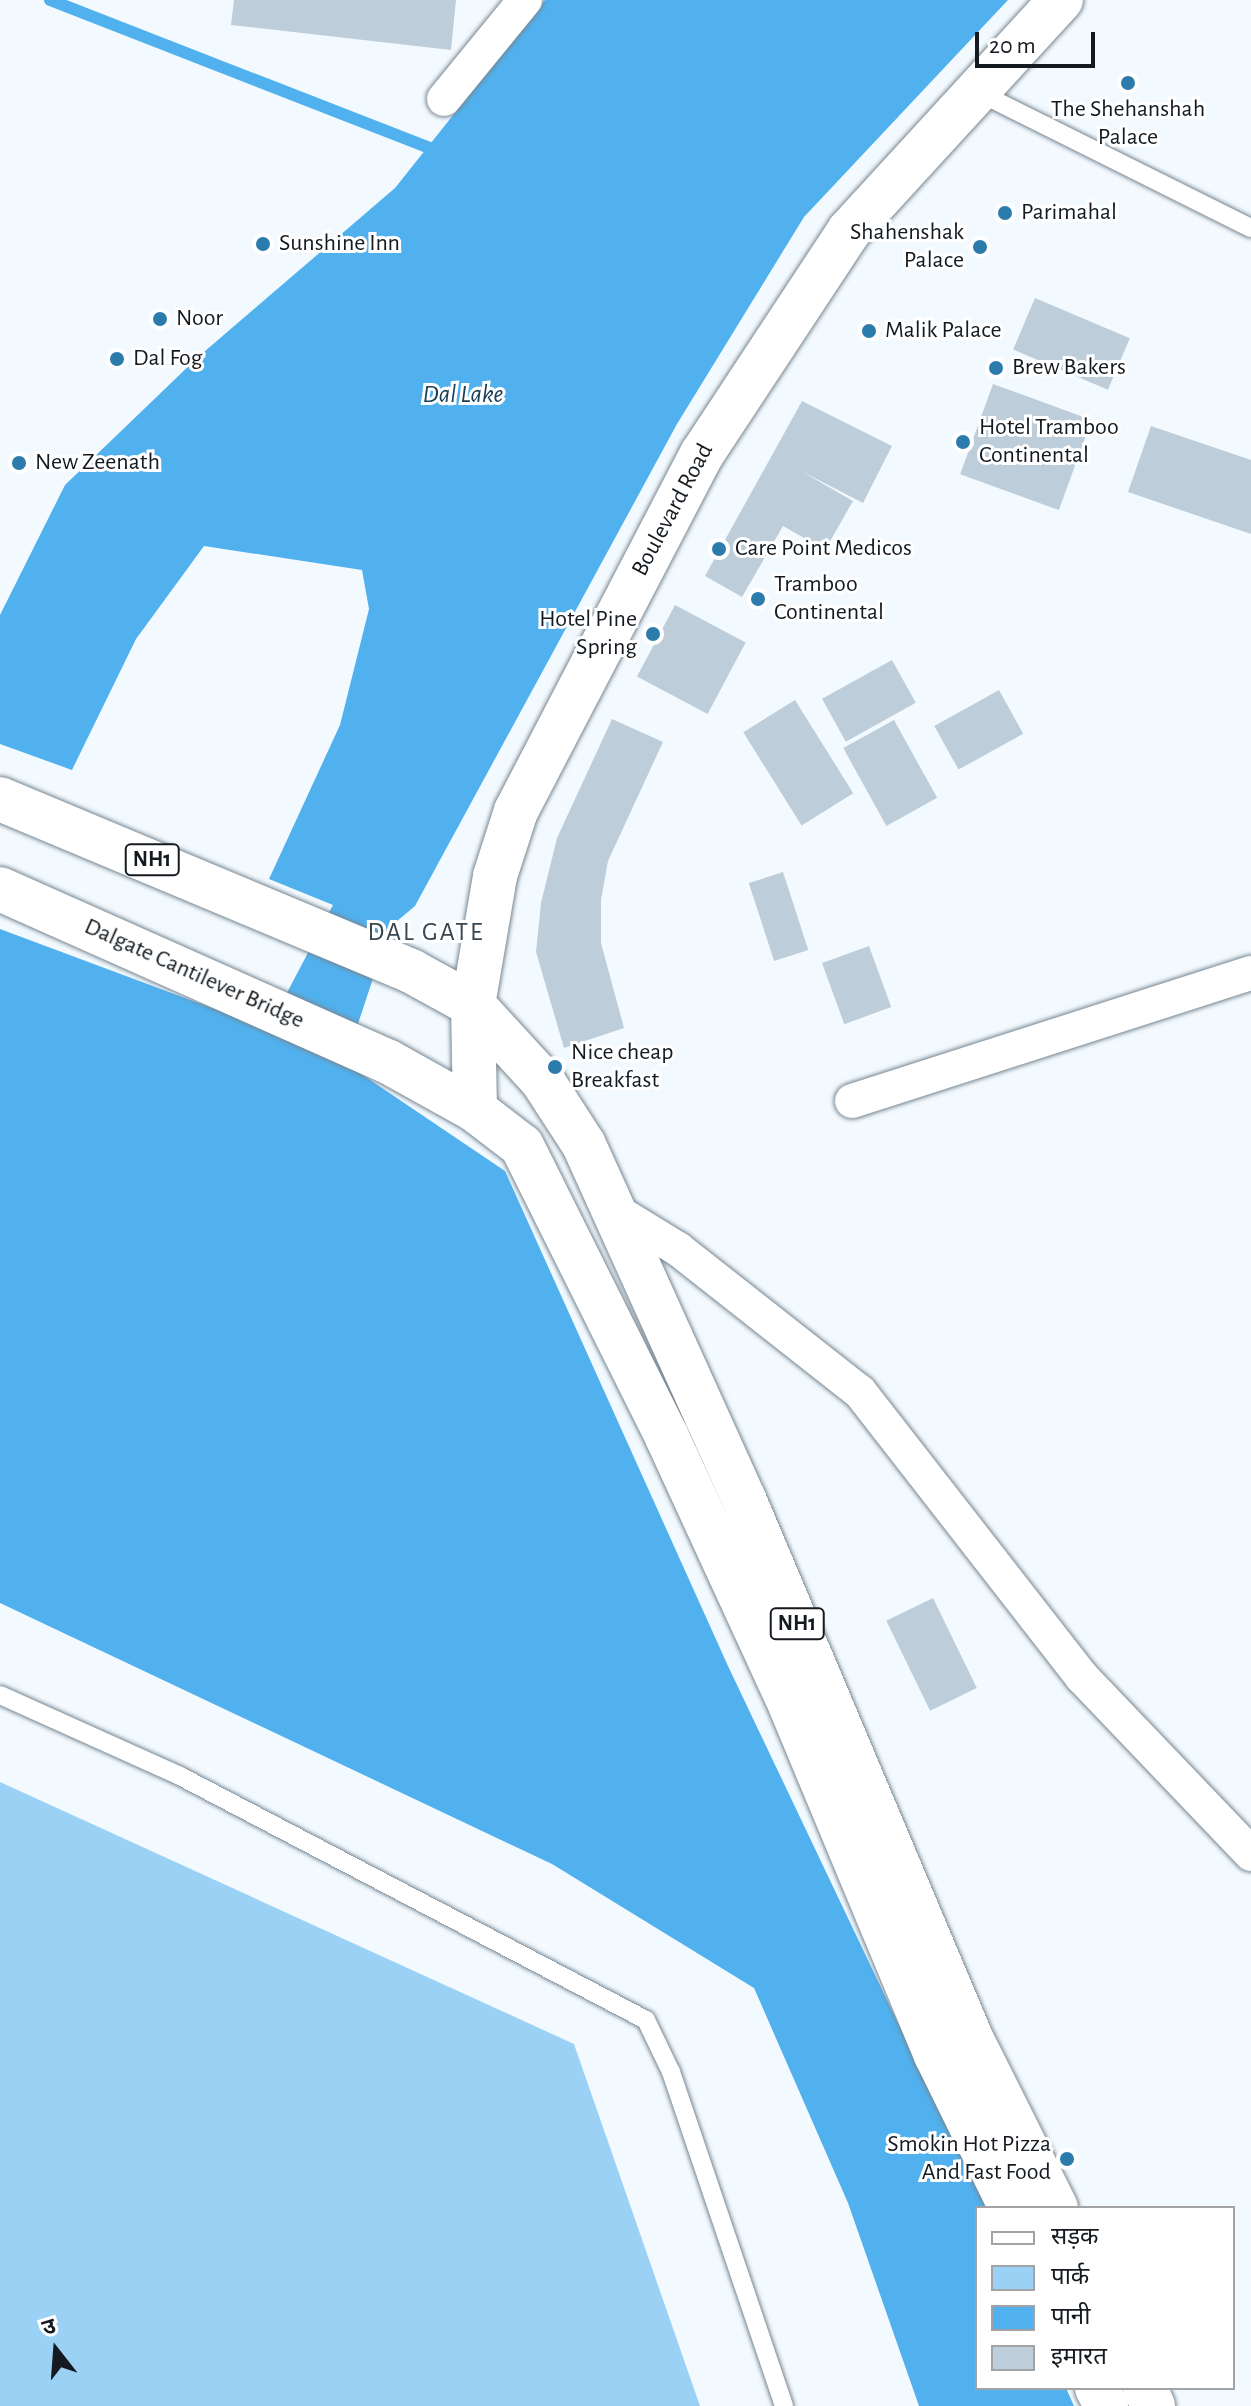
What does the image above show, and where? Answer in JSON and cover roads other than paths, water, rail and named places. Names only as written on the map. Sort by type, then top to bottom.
[{"type":"main road","name":"Boulevard Road","points":[[475,1110],[473,1005],[495,876],[516,811],[702,454],[849,231],[973,90],[1061,0]]},
{"type":"main road","name":"NH1","points":[[0,799],[304,921],[411,971],[473,1005],[563,1108],[744,1499],[971,2038],[1055,2206]]},
{"type":"main road","name":"Dalgate Cantilever Bridge","points":[[0,889],[387,1061],[475,1110]]},
{"type":"main road","name":"NH1","points":[[475,1110],[522,1146],[581,1253],[791,1707],[936,2055],[1010,2206]]},
{"type":"street","points":[[444,99],[525,0]]},
{"type":"street","points":[[852,1101],[1251,973]]},
{"type":"street","points":[[611,1208],[678,1249],[860,1392],[1082,1677],[1251,1854]]},
{"type":"lane","points":[[973,90],[1251,228]]},
{"type":"lane","points":[[0,1695],[193,1782],[646,2020],[671,2072],[784,2406]]},
{"type":"water","name":"Dal Lake","points":[[545,0],[1008,0],[804,217],[677,424],[415,906],[390,927],[345,1063],[505,1171],[728,1666],[985,2206],[975,2206],[975,2390],[1067,2390],[1074,2406],[919,2406],[848,2203],[754,1988],[552,1864],[0,1603],[0,929],[268,1029],[333,905],[269,879],[340,725],[369,609],[362,570],[204,546],[136,639],[72,770],[0,744],[0,615],[65,485],[197,358],[395,188]]},
{"type":"waterway","points":[[50,0],[442,153]]},
{"type":"place","name":"The Shehanshah Palace","points":[[1128,83]]},
{"type":"place","name":"Parimahal","points":[[1005,213]]},
{"type":"place","name":"Sunshine Inn","points":[[263,244]]},
{"type":"place","name":"Shahenshak Palace","points":[[980,247]]},
{"type":"place","name":"Noor","points":[[160,319]]},
{"type":"place","name":"Malik Palace","points":[[869,331]]},
{"type":"place","name":"Dal Fog","points":[[117,359]]},
{"type":"place","name":"Brew Bakers","points":[[996,368]]},
{"type":"place","name":"Hotel Tramboo Continental","points":[[963,442]]},
{"type":"place","name":"New Zeenath","points":[[19,463]]},
{"type":"place","name":"Care Point Medicos","points":[[719,549]]},
{"type":"place","name":"Tramboo Continental","points":[[758,599]]},
{"type":"place","name":"Hotel Pine Spring","points":[[653,634]]},
{"type":"place","name":"Nice cheap Breakfast","points":[[555,1067]]},
{"type":"place","name":"Smokin Hot Pizza And Fast Food","points":[[1067,2159]]},
{"type":"district","name":"DAL GATE","points":[[426,933]]}]
